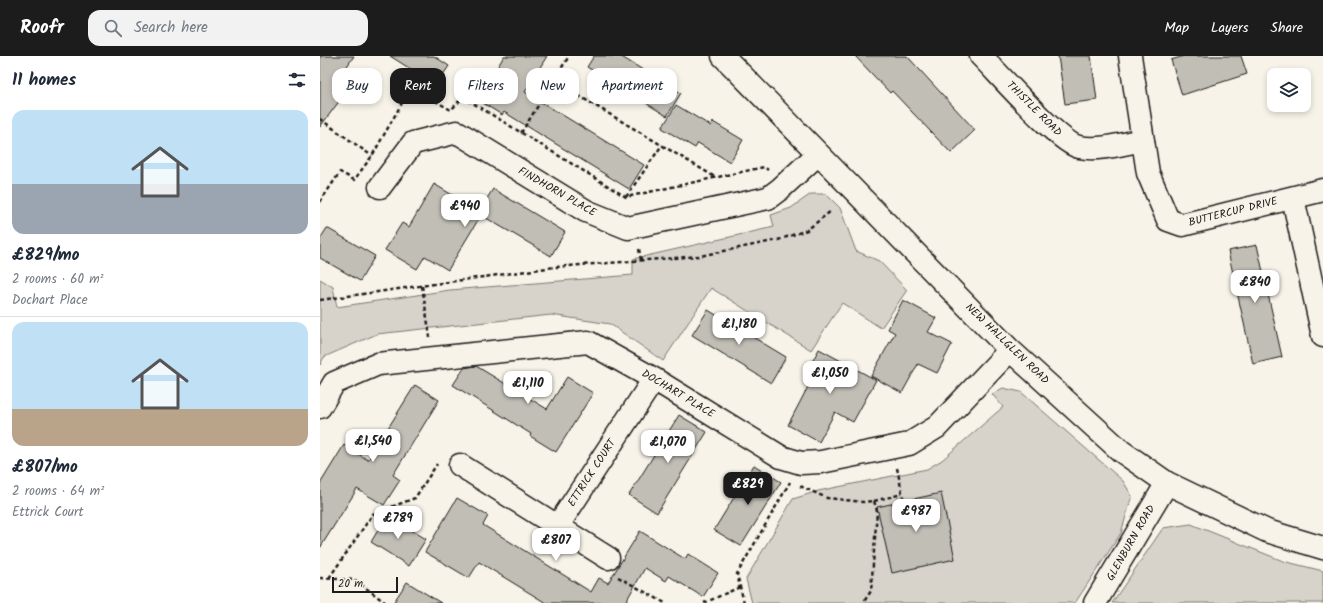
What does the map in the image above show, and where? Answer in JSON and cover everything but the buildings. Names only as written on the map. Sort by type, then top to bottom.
[{"type":"street","name":"NEW HALLGLEN ROAD","points":[[723,56],[738,64],[760,92],[818,154],[1010,350],[1121,451],[1167,483],[1267,531],[1323,548]]},
{"type":"street","name":"THISTLE ROAD","points":[[981,56],[1060,137],[1078,147],[1100,148],[1142,140]]},
{"type":"street","name":"BUTTERCUP DRIVE","points":[[1130,56],[1148,173],[1168,220],[1182,225],[1323,190]]},
{"type":"street","name":"FINDHORN PLACE","points":[[386,179],[413,143],[457,132],[586,211],[628,228],[768,198],[818,154]]},
{"type":"street","points":[[1293,198],[1323,336]]},
{"type":"street","name":"DOCHART PLACE","points":[[320,406],[334,383],[378,364],[588,342],[654,379],[781,457],[801,463],[821,462],[909,444],[937,427],[1010,350]]},
{"type":"street","name":"ETTRICK COURT","points":[[557,526],[654,379]]},
{"type":"street","points":[[460,465],[608,558]]},
{"type":"street","name":"GLENBURN ROAD","points":[[1095,603],[1167,483]]},
{"type":"path","points":[[562,68],[569,56]]},
{"type":"path","points":[[579,96],[716,177]]},
{"type":"path","points":[[521,133],[539,104]]},
{"type":"path","points":[[320,119],[386,179]]},
{"type":"path","points":[[626,197],[662,145]]},
{"type":"path","points":[[320,300],[555,267],[700,256],[778,240],[807,230],[831,211]]},
{"type":"path","points":[[422,286],[433,358]]},
{"type":"path","points":[[790,482],[827,498],[863,502],[903,495],[892,447]]},
{"type":"path","points":[[329,578],[373,514],[415,498],[443,455],[460,465]]},
{"type":"path","points":[[744,603],[737,574],[801,463]]},
{"type":"path","points":[[863,603],[871,591],[877,512],[874,501]]},
{"type":"path","points":[[608,558],[602,568],[665,603]]},
{"type":"path","points":[[320,578],[355,580],[386,603]]},
{"type":"path","points":[[704,603],[740,587]]},
{"type":"shaded area","points":[[811,194],[826,194],[840,208],[856,251],[879,261],[907,290],[881,328],[842,303],[811,350],[711,288],[663,361],[610,324],[551,315],[377,334],[324,357],[320,365],[320,279],[333,287],[337,307],[450,290],[633,275],[633,259],[774,227],[771,215],[791,208]]},
{"type":"shaded area","points":[[1003,388],[1021,392],[1123,481],[1132,496],[1121,533],[1075,603],[752,603],[746,579],[793,499],[818,491],[927,469],[942,460],[1003,407],[992,394]]},
{"type":"shaded area","points":[[1191,524],[1283,561],[1323,571],[1323,603],[1112,603],[1163,528]]}]
